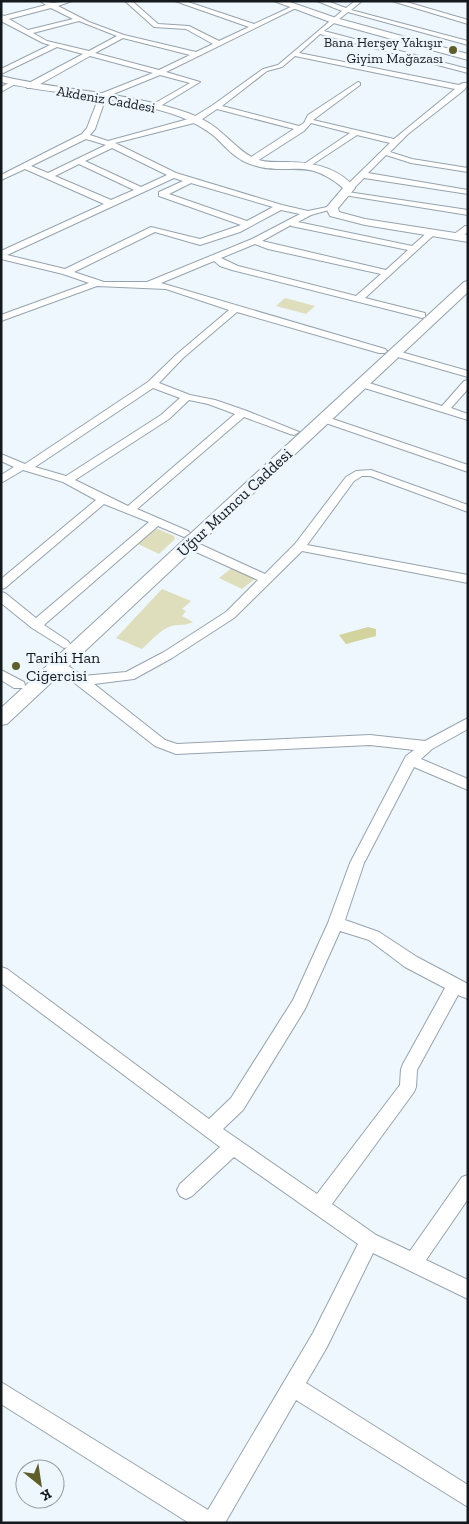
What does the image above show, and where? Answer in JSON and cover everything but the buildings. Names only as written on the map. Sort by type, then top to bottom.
[{"type":"street","points":[[43,1],[122,36],[195,54]]},
{"type":"street","points":[[2,18],[69,1]]},
{"type":"street","points":[[128,1],[156,26],[187,27],[217,43]]},
{"type":"street","points":[[178,1],[254,26]]},
{"type":"street","points":[[278,1],[333,20],[468,57]]},
{"type":"street","points":[[320,1],[346,10],[468,43]]},
{"type":"street","points":[[49,176],[110,144],[195,120],[216,107],[265,70],[280,66],[358,1]]},
{"type":"street","points":[[397,1],[467,21]]},
{"type":"street","points":[[1,178],[85,136],[91,129],[104,96],[295,7]]},
{"type":"street","points":[[2,18],[42,40],[56,45],[159,72],[199,80],[154,106]]},
{"type":"street","points":[[28,32],[80,19]]},
{"type":"street","points":[[320,32],[468,71]]},
{"type":"street","points":[[364,44],[382,34]]},
{"type":"street","points":[[30,86],[122,36]]},
{"type":"street","points":[[422,45],[442,37]]},
{"type":"street","points":[[1,72],[56,45]]},
{"type":"street","points":[[293,54],[461,88]]},
{"type":"street","name":"Akdeniz Caddesi","points":[[1,79],[13,83],[104,96],[154,106],[195,120],[212,129],[250,161],[266,165],[307,166],[324,170],[346,190]]},
{"type":"street","points":[[148,285],[255,241],[308,213],[332,208],[346,190],[426,114],[468,82]]},
{"type":"street","points":[[1,90],[13,83]]},
{"type":"street","points":[[250,161],[301,128],[310,121],[311,117],[358,84]]},
{"type":"street","points":[[216,107],[301,128]]},
{"type":"street","points":[[310,121],[396,142]]},
{"type":"street","points":[[307,166],[356,132]]},
{"type":"street","points":[[85,136],[110,144],[173,175],[280,208],[308,213]]},
{"type":"street","points":[[386,153],[412,161],[468,170]]},
{"type":"street","points":[[79,161],[139,189]]},
{"type":"street","points":[[24,166],[110,203]]},
{"type":"street","points":[[1,255],[139,189],[173,175]]},
{"type":"street","points":[[363,175],[468,192]]},
{"type":"street","points":[[191,180],[162,194],[247,224]]},
{"type":"street","points":[[346,190],[468,213]]},
{"type":"street","points":[[66,272],[154,229],[200,242],[211,240],[280,208]]},
{"type":"street","points":[[332,208],[334,214],[344,217],[468,239]]},
{"type":"street","points":[[290,223],[415,250]]},
{"type":"street","points":[[456,237],[468,228]]},
{"type":"street","points":[[358,299],[432,233]]},
{"type":"street","points":[[255,241],[268,246],[388,273]]},
{"type":"street","points":[[1,255],[111,286],[167,286],[235,309],[468,374]]},
{"type":"street","points":[[215,258],[223,264],[234,268],[422,315]]},
{"type":"street","name":"Uğur Mumcu Caddesi","points":[[187,538],[362,384],[422,315],[468,273]]},
{"type":"street","points":[[1,318],[97,283]]},
{"type":"street","name":"Uğur Mumcu Caddesi","points":[[1,719],[52,663],[187,538],[294,432],[468,285]]},
{"type":"street","points":[[1,480],[152,384],[180,356],[235,309]]},
{"type":"street","points":[[444,410],[468,383]]},
{"type":"street","points":[[152,384],[212,402],[294,432]]},
{"type":"street","points":[[362,384],[468,417]]},
{"type":"street","points":[[67,480],[166,417],[188,396]]},
{"type":"street","points":[[130,510],[244,413]]},
{"type":"street","points":[[324,419],[468,469]]},
{"type":"street","points":[[1,457],[24,467],[67,480],[103,499],[156,522],[266,579]]},
{"type":"street","points":[[81,681],[129,676],[168,655],[230,615],[299,547],[350,479],[360,474],[371,473],[468,509]]},
{"type":"street","points":[[1,585],[103,499]]},
{"type":"street","points":[[36,625],[156,522]]},
{"type":"street","points":[[299,547],[468,580]]},
{"type":"street","points":[[1,596],[36,625],[70,647]]},
{"type":"street","points":[[52,663],[81,681],[160,743],[176,749],[370,740],[427,746]]},
{"type":"street","name":"Uğur Mumcu Caddesi","points":[[1,701],[19,684],[52,663]]},
{"type":"street","points":[[1,674],[19,684]]},
{"type":"street","points":[[210,1130],[237,1104],[299,1004],[336,923],[357,863],[411,760],[427,746],[468,723]]},
{"type":"street","points":[[411,760],[468,785]]},
{"type":"street","points":[[319,1207],[408,1087],[409,1069],[461,988],[411,962],[374,936],[336,923]]},
{"type":"street","points":[[1,974],[210,1130],[368,1241],[468,1290]]},
{"type":"street","points":[[186,1190],[233,1146]]},
{"type":"street","points":[[413,1264],[468,1183]]},
{"type":"street","points":[[213,1523],[320,1340],[368,1241]]},
{"type":"street","points":[[292,1386],[468,1497]]},
{"type":"street","points":[[1,1392],[209,1523]]},
{"type":"shaded area","points":[[285,298],[315,306],[306,314],[276,306]]},
{"type":"shaded area","points":[[158,529],[174,536],[175,539],[159,554],[136,543],[150,530]]},
{"type":"shaded area","points":[[233,567],[256,578],[242,589],[219,578]]},
{"type":"shaded area","points":[[162,589],[191,601],[182,609],[186,611],[182,616],[193,622],[166,628],[142,649],[116,638]]},
{"type":"shaded area","points":[[368,627],[376,629],[376,636],[346,644],[339,635]]},
{"type":"place","name":"Bana Herşey Yakışır Giyim Mağazası","points":[[453,50]]},
{"type":"place","name":"Tarihi Han Ciğercisi","points":[[16,666]]}]
